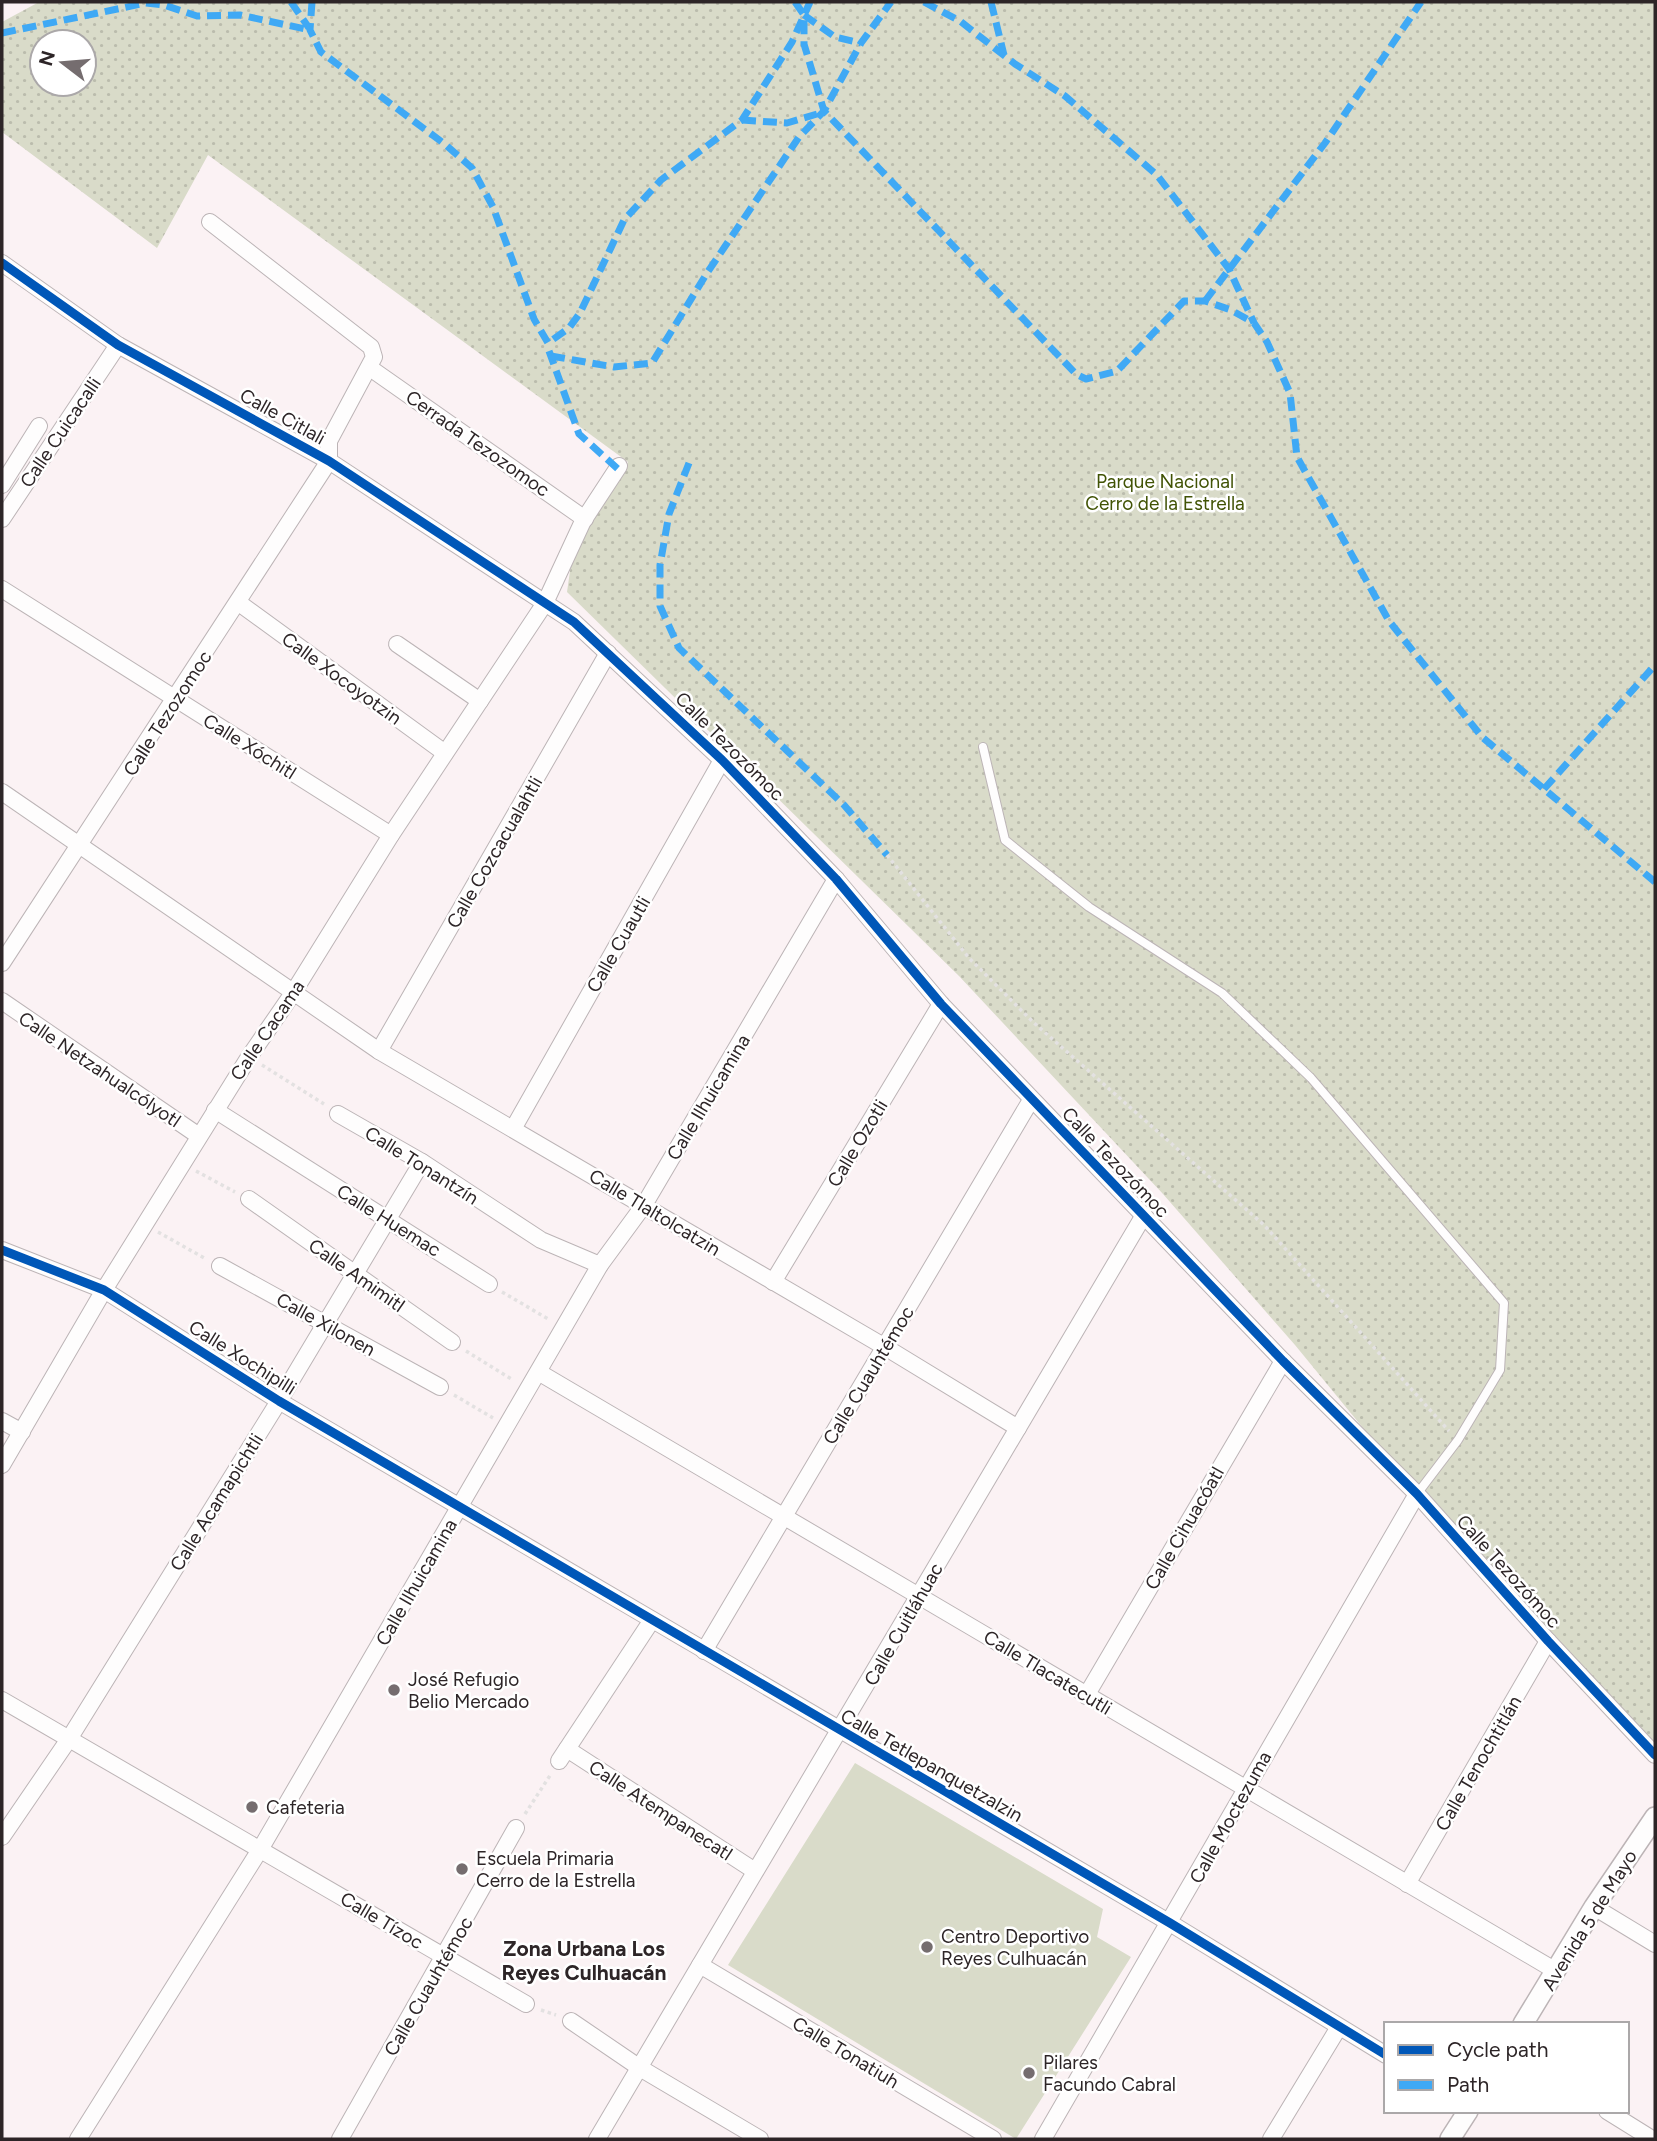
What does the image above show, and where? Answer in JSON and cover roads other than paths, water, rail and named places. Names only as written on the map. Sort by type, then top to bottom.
[{"type":"street","points":[[210,222],[371,347],[374,357],[370,368],[329,441],[329,461]]},
{"type":"street","name":"Calle Citlali","points":[[2,263],[118,345],[329,461],[545,603]]},
{"type":"street","name":"Calle Cuicacalli","points":[[2,519],[118,345]]},
{"type":"street","name":"Cerrada Tezozomoc","points":[[370,368],[585,519]]},
{"type":"street","points":[[2,485],[39,426]]},
{"type":"street","name":"Calle Tezozomoc","points":[[2,963],[176,700],[329,461]]},
{"type":"street","name":"Calle Cacama","points":[[2,1465],[104,1290],[248,1057],[293,993],[391,835],[545,603],[585,519],[619,466]]},
{"type":"street","name":"Calle Xóchitl","points":[[2,589],[391,835]]},
{"type":"street","name":"Calle Xocoyotzin","points":[[239,603],[445,753]]},
{"type":"street","name":"Calle Tezozómoc","points":[[545,603],[574,622],[722,760],[836,879],[941,1004],[1031,1100],[1283,1361],[1417,1494],[1548,1641],[1655,1755]]},
{"type":"street","points":[[397,644],[480,701]]},
{"type":"street","name":"Calle Cozcacualahtli","points":[[379,1051],[608,653]]},
{"type":"street","name":"Calle Cuautli","points":[[513,1129],[722,760]]},
{"type":"street","points":[[2,792],[293,993]]},
{"type":"street","name":"Calle Ilhuicamina","points":[[78,2139],[261,1849],[507,1426],[530,1391],[600,1265],[644,1205],[836,879]]},
{"type":"street","name":"Calle Tlaltolcatzin","points":[[293,993],[379,1051],[885,1347],[1018,1428]]},
{"type":"street","name":"Calle Netzahualcólyotl","points":[[2,1001],[199,1136]]},
{"type":"street","name":"Calle Ozotli","points":[[773,1282],[941,1004]]},
{"type":"street","name":"Calle Cuauhtémoc","points":[[704,1651],[1031,1100]]},
{"type":"street","name":"Calle Huemac","points":[[215,1110],[489,1284]]},
{"type":"street","name":"Calle Tonantzín","points":[[338,1114],[422,1163],[541,1240],[600,1265]]},
{"type":"street","name":"Calle Acamapichtli","points":[[2,1838],[69,1739],[279,1401],[354,1272],[422,1163]]},
{"type":"street","name":"Calle Amimitl","points":[[248,1199],[452,1342]]},
{"type":"street","name":"Calle Cuitláhuac","points":[[597,2139],[1144,1215]]},
{"type":"street","name":"Calle Xochipilli","points":[[2,1250],[104,1290],[279,1401],[459,1508]]},
{"type":"street","name":"Calle Xilonen","points":[[220,1266],[440,1387]]},
{"type":"street","name":"Calle Cihuacóatl","points":[[1086,1696],[1283,1361]]},
{"type":"street","name":"Calle Tlacatecutli","points":[[540,1373],[1556,1971]]},
{"type":"street","points":[[2,1421],[22,1432]]},
{"type":"street","name":"Calle Moctezuma","points":[[1043,2139],[1417,1494]]},
{"type":"street","name":"Calle Tetlepanquetzalzin","points":[[459,1508],[1170,1923],[1384,2054]]},
{"type":"street","name":"Calle Atempanecatl","points":[[653,1620],[563,1755],[755,1871]]},
{"type":"street","name":"Calle Tenochtitlán","points":[[1407,1884],[1548,1641]]},
{"type":"street","name":"Calle Tízoc","points":[[2,1700],[526,2004]]},
{"type":"street","name":"Avenida 5 de Mayo","points":[[1524,2022],[1594,1907],[1655,1817]]},
{"type":"street","name":"Calle Cuauhtémoc","points":[[340,2139],[445,1958],[516,1828]]},
{"type":"street","points":[[1594,1907],[1655,1944]]},
{"type":"street","name":"Calle Tonatiuh","points":[[700,1965],[993,2139]]},
{"type":"street","points":[[571,2021],[640,2068],[761,2139]]},
{"type":"street","points":[[1271,2139],[1339,2027]]},
{"type":"street","points":[[1450,2139],[1467,2113]]},
{"type":"street","points":[[1610,2113],[1652,2139]]},
{"type":"lane","points":[[983,747],[1005,840],[1089,907],[1222,993],[1311,1078],[1504,1303],[1500,1370],[1458,1440],[1417,1494]]},
{"type":"place","name":"José Refugio Belio Mercado","points":[[394,1690]]},
{"type":"place","name":"Cafeteria","points":[[252,1807]]},
{"type":"place","name":"Escuela Primaria Cerro de la Estrella","points":[[462,1869]]},
{"type":"place","name":"Centro Deportivo Reyes Culhuacán","points":[[927,1947]]},
{"type":"place","name":"Pilares Facundo Cabral","points":[[1029,2073]]},
{"type":"district","name":"Zona Urbana Los Reyes Culhuacán","points":[[584,1961]]},
{"type":"park label","name":"Parque Nacional Cerro de la Estrella","points":[[1165,492]]}]
